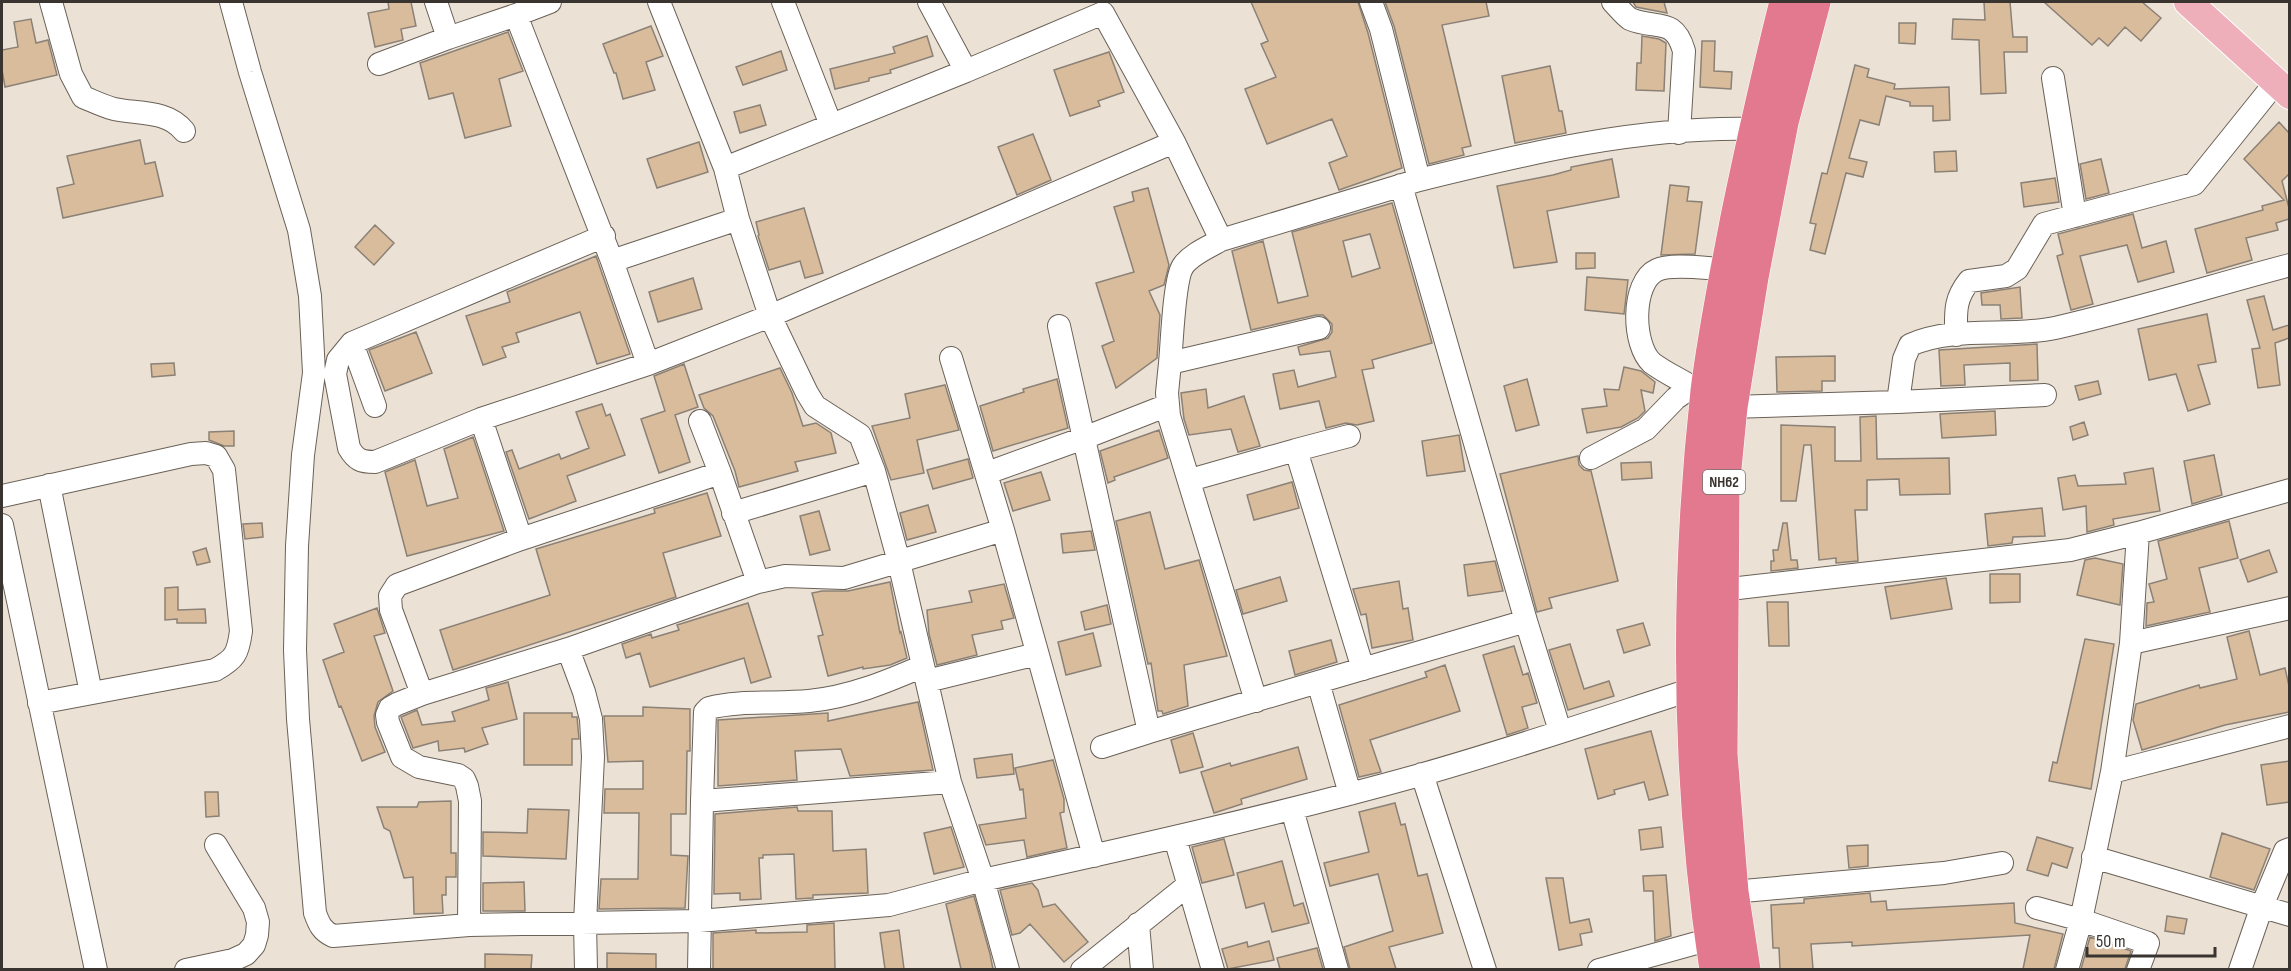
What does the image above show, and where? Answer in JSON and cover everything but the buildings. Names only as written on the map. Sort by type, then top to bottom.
[{"type":"highway","name":"NH62","points":[[1713,954],[1698,835],[1693,689],[1699,479],[1727,269],[1755,129],[1786,2]]},
{"type":"highway","name":"NH62","points":[[1744,969],[1732,892],[1720,754],[1723,489],[1710,395],[1752,277],[1782,122],[1814,2]]},
{"type":"main road","points":[[2188,2],[2285,83]]},
{"type":"main road","points":[[2212,2],[2285,83]]},
{"type":"street","points":[[51,2],[71,74],[83,97],[112,108],[165,117],[178,124],[184,131]]},
{"type":"street","points":[[231,2],[299,230],[310,296],[314,373],[303,455],[297,546],[295,650],[298,719],[315,913],[319,925],[333,936],[469,925],[699,921],[889,905],[983,880],[1174,838],[1350,794],[1422,774],[1693,689]]},
{"type":"street","points":[[436,2],[448,38]]},
{"type":"street","points":[[379,64],[550,2]]},
{"type":"street","points":[[658,2],[725,168],[738,219],[770,316],[815,406],[860,435],[874,471],[899,562],[950,782],[983,880],[1008,969]]},
{"type":"street","points":[[783,2],[831,125]]},
{"type":"street","points":[[929,2],[966,71]]},
{"type":"street","points":[[1371,2],[1381,29],[1410,182],[1526,621],[1560,731]]},
{"type":"street","points":[[1613,2],[1628,18],[1671,27],[1681,39],[1684,51],[1678,133]]},
{"type":"street","points":[[725,168],[966,71],[1100,7],[1174,142],[1221,240]]},
{"type":"street","points":[[516,15],[603,236],[648,364]]},
{"type":"street","points":[[2053,78],[2075,216]]},
{"type":"street","points":[[1956,335],[1956,306],[1960,292],[1969,281],[2006,276],[2017,269],[2044,224],[2194,184],[2285,83]]},
{"type":"street","points":[[1256,701],[1169,416],[1167,393],[1178,281],[1182,267],[1191,258],[1221,240],[1410,182],[1515,156],[1609,140],[1720,128],[1755,129]]},
{"type":"street","points":[[603,236],[352,343],[338,360],[335,374],[349,448],[355,458],[362,462],[375,462],[481,419],[648,364],[770,316],[1174,142]]},
{"type":"street","points":[[612,261],[738,219]]},
{"type":"street","points":[[1898,402],[1904,358],[1910,345],[1922,340],[1956,335],[2052,328],[2289,265]]},
{"type":"street","points":[[1710,395],[1651,362],[1642,347],[1636,328],[1641,290],[1649,275],[1659,269],[1727,269]]},
{"type":"street","points":[[1059,326],[1149,732]]},
{"type":"street","points":[[1170,363],[1319,328]]},
{"type":"street","points":[[352,343],[375,406]]},
{"type":"street","points":[[951,358],[987,473],[1094,856]]},
{"type":"street","points":[[1592,458],[1646,429],[1676,398],[1710,395],[1898,402],[2045,395]]},
{"type":"street","points":[[987,473],[1168,405]]},
{"type":"street","points":[[481,419],[521,539]]},
{"type":"street","points":[[700,421],[758,582]]},
{"type":"street","points":[[1190,480],[1349,436]]},
{"type":"street","points":[[1296,450],[1363,669]]},
{"type":"street","points":[[2,495],[198,453],[216,456],[224,470],[241,631],[236,655],[229,663],[215,670],[39,703]]},
{"type":"street","points":[[733,513],[874,471]]},
{"type":"street","points":[[422,694],[391,610],[390,596],[397,585],[521,539],[720,473]]},
{"type":"street","points":[[49,485],[91,693]]},
{"type":"street","points":[[1721,590],[2070,550],[2289,490]]},
{"type":"street","points":[[2,525],[96,969]]},
{"type":"street","points":[[469,925],[470,801],[467,786],[464,779],[458,775],[419,767],[402,758],[388,722],[387,715],[390,708],[422,694],[568,649],[758,582],[784,576],[844,578],[1003,530]]},
{"type":"street","points":[[2067,969],[2081,920],[2112,772],[2131,643],[2138,533]]},
{"type":"street","points":[[2131,643],[2289,608]]},
{"type":"street","points":[[1102,747],[1526,621]]},
{"type":"street","points":[[568,649],[591,719],[593,757],[585,923],[586,969]]},
{"type":"street","points":[[699,969],[705,712],[708,708],[811,701],[925,674],[1037,654]]},
{"type":"street","points":[[1318,682],[1350,794]]},
{"type":"street","points":[[2112,772],[2289,726]]},
{"type":"street","points":[[1422,774],[1485,969]]},
{"type":"street","points":[[702,801],[950,782]]},
{"type":"street","points":[[1292,809],[1337,969]]},
{"type":"street","points":[[1174,838],[1213,969]]},
{"type":"street","points":[[186,969],[233,960],[246,954],[254,945],[257,936],[258,922],[254,908],[216,845]]},
{"type":"street","points":[[2240,969],[2262,906],[2285,851],[2289,849]]},
{"type":"street","points":[[2093,857],[2289,915]]},
{"type":"street","points":[[1732,892],[1944,873],[2002,863]]},
{"type":"street","points":[[1082,969],[1188,885]]},
{"type":"street","points":[[2037,908],[2148,943],[2138,969]]},
{"type":"street","points":[[1138,924],[1142,969]]},
{"type":"street","points":[[1599,969],[1713,954]]}]
